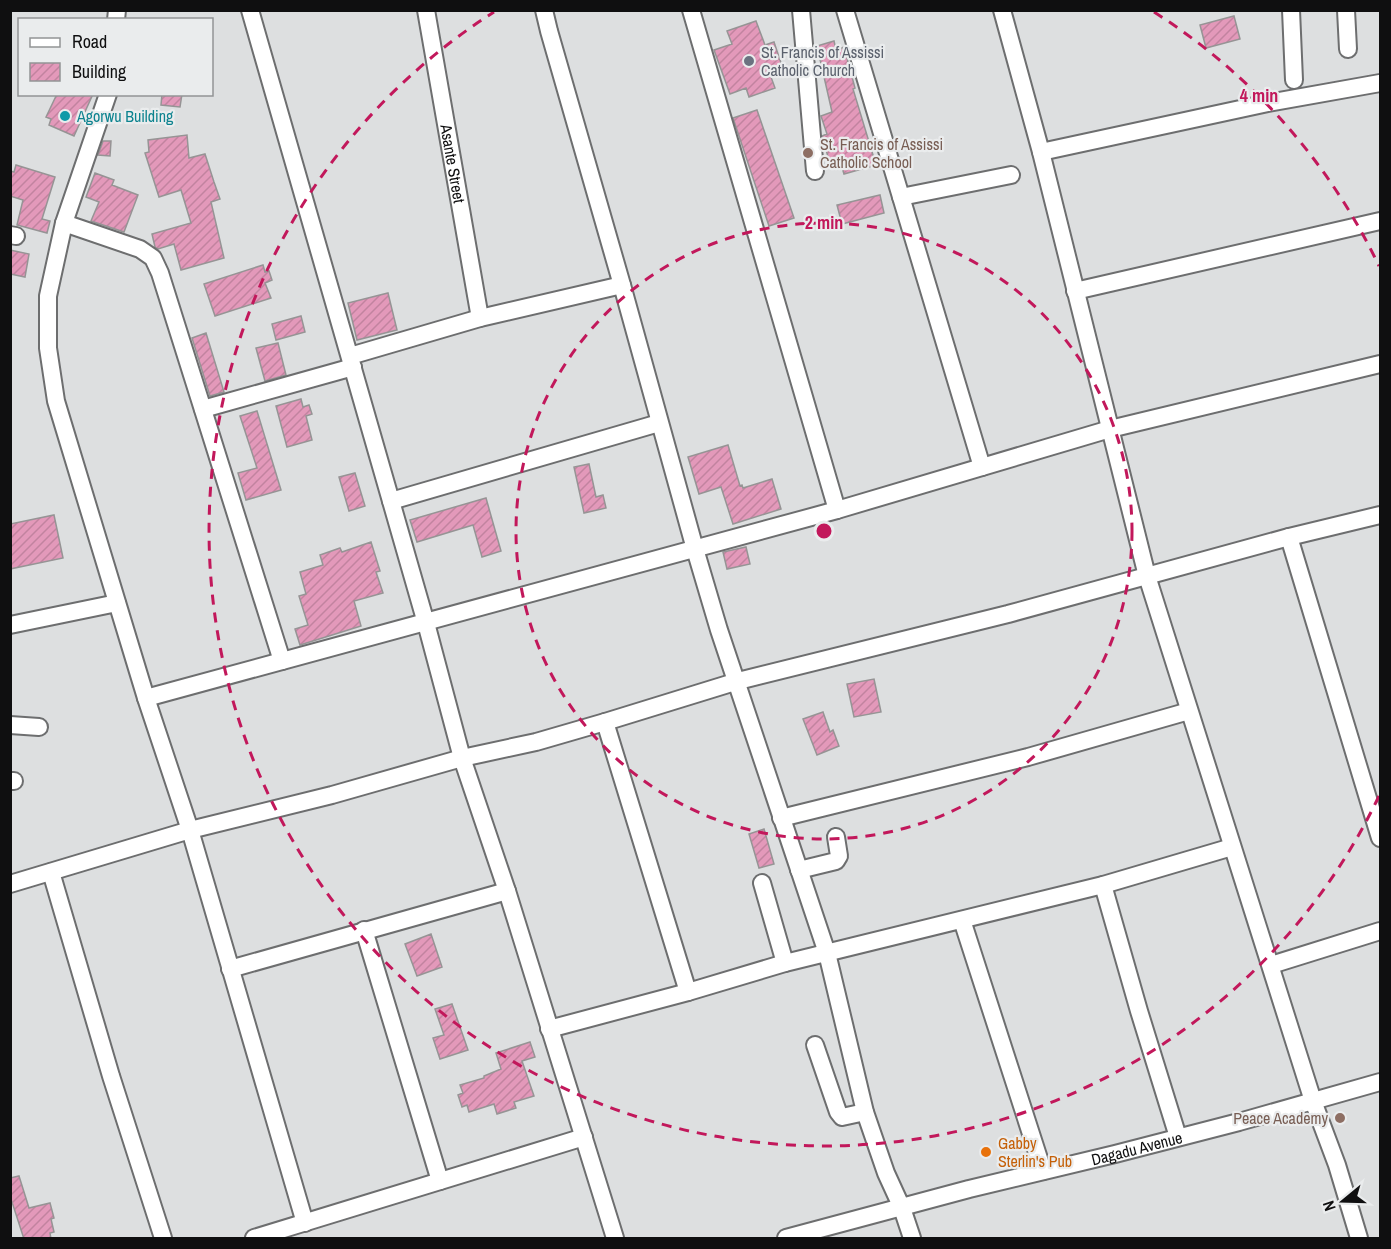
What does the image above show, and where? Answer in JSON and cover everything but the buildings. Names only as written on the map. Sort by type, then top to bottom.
[{"type":"street","points":[[250,10],[352,361],[462,758],[507,891],[615,1239]]},
{"type":"street","name":"Asante Street","points":[[426,10],[480,318]]},
{"type":"street","points":[[544,10],[719,630],[738,681],[827,953],[865,1112],[912,1239]]},
{"type":"street","points":[[691,10],[837,510]]},
{"type":"street","points":[[801,10],[815,171]]},
{"type":"street","points":[[845,10],[982,467]]},
{"type":"street","points":[[1002,10],[1041,152],[1147,576],[1313,1101],[1337,1165],[1356,1238]]},
{"type":"street","points":[[1291,10],[1294,80]]},
{"type":"street","points":[[1346,10],[1348,49]]},
{"type":"street","points":[[1041,152],[1277,102],[1380,83]]},
{"type":"street","points":[[107,96],[64,223],[48,296],[50,358],[56,401],[146,698],[190,830],[305,1222]]},
{"type":"street","points":[[901,197],[1011,175]]},
{"type":"street","points":[[1075,291],[1380,221]]},
{"type":"street","points":[[64,223],[140,249],[153,258],[160,273],[282,661]]},
{"type":"street","points":[[203,409],[480,318],[622,285]]},
{"type":"street","points":[[146,698],[837,510],[1110,429],[1380,364]]},
{"type":"street","points":[[391,501],[659,423]]},
{"type":"street","points":[[10,884],[190,830],[332,795],[462,758],[536,742],[738,681],[997,617],[1289,537],[1380,515]]},
{"type":"street","points":[[1289,537],[1380,838]]},
{"type":"street","points":[[10,625],[117,603]]},
{"type":"street","points":[[781,818],[1028,757],[1189,711]]},
{"type":"street","points":[[605,722],[688,992]]},
{"type":"street","points":[[10,725],[39,727]]},
{"type":"street","points":[[799,870],[836,861],[839,856],[836,837]]},
{"type":"street","points":[[549,1029],[688,992],[785,963],[1103,885],[1232,847]]},
{"type":"street","points":[[51,872],[111,1076],[163,1239]]},
{"type":"street","points":[[762,883],[785,963]]},
{"type":"street","points":[[1103,885],[1178,1137]]},
{"type":"street","points":[[230,969],[507,891]]},
{"type":"street","points":[[962,920],[1043,1171]]},
{"type":"street","points":[[364,930],[440,1181]]},
{"type":"street","points":[[1271,965],[1380,931]]},
{"type":"street","points":[[815,1045],[838,1112],[846,1118],[865,1112]]},
{"type":"street","name":"Dagadu Avenue","points":[[786,1239],[1115,1154],[1380,1082]]},
{"type":"street","points":[[254,1239],[584,1137]]},
{"type":"place","name":"St. Francis of Assissi Catholic Church","points":[[749,61]]},
{"type":"place","name":"Agorwu Building","points":[[65,116]]},
{"type":"place","name":"St. Francis of Assissi Catholic School","points":[[808,153]]},
{"type":"place","name":"Peace Academy","points":[[1340,1118]]},
{"type":"place","name":"Gabby Sterlin's Pub","points":[[986,1152]]}]
